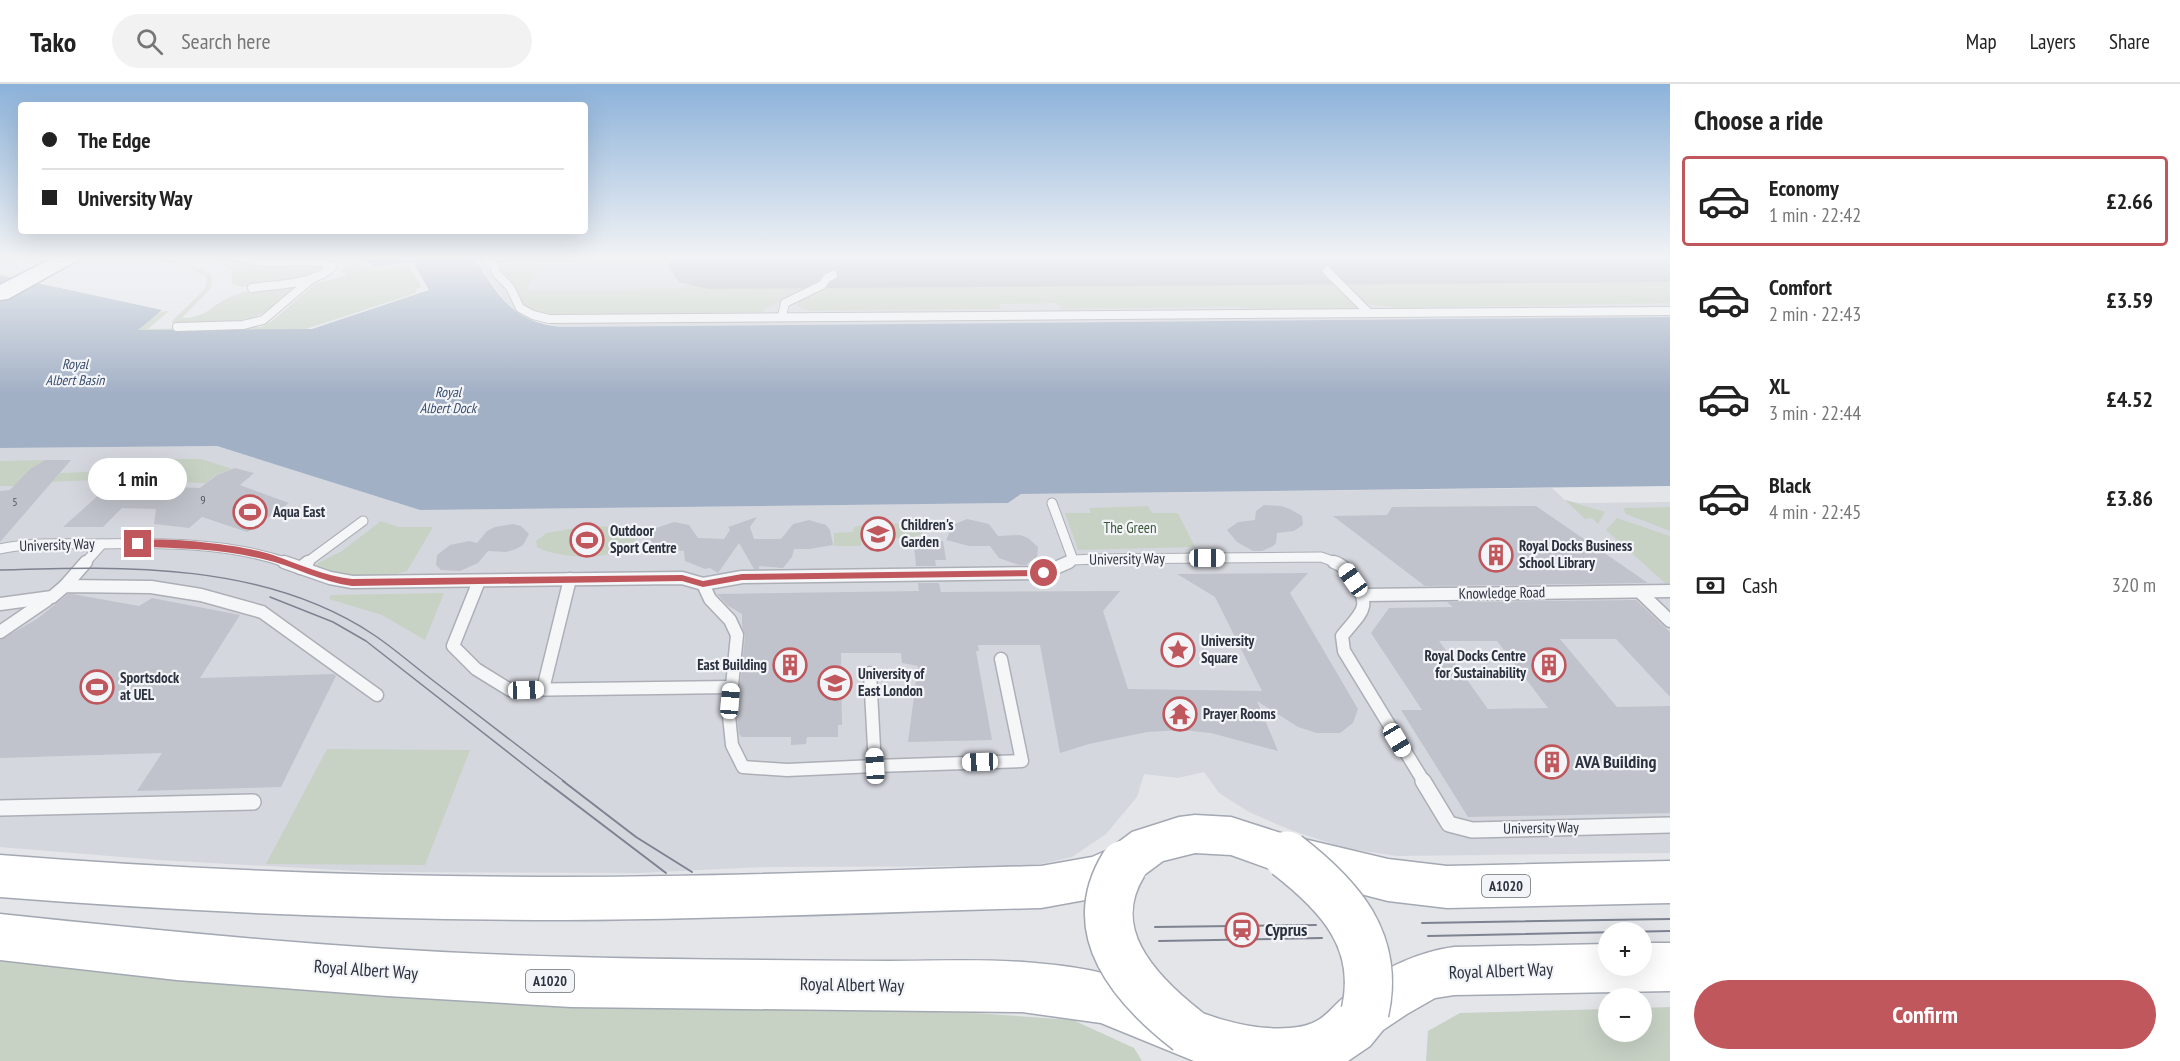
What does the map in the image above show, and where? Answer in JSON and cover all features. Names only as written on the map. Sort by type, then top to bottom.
[{"type":"main road","name":"A1020","points":[[0,876],[120,886],[499,898],[1041,887],[1070,884],[1096,877],[1124,864],[1148,846],[1179,836],[1195,834],[1240,838],[1287,855],[1388,880],[1447,887],[1670,882]]},
{"type":"main road","name":"A1020","points":[[1287,855],[1314,874],[1355,926],[1366,955],[1370,985],[1377,1004]]},
{"type":"main road","name":"A1020","points":[[1124,864],[1113,883],[1108,906],[1111,932],[1120,960],[1137,986],[1160,1011],[1188,1031]]},
{"type":"main road","name":"Royal Albert Way","points":[[0,937],[177,956],[410,974],[571,982],[1022,987],[1101,999],[1214,1043],[1241,1051],[1267,1054],[1292,1054],[1315,1049],[1335,1040],[1352,1028],[1377,1004],[1429,975],[1454,971],[1670,967]]},
{"type":"lane","points":[[177,327],[230,326],[263,320],[284,303]]},
{"type":"lane","points":[[517,303],[540,317],[568,319],[1670,311]]},
{"type":"lane","points":[[783,316],[783,306],[786,303]]},
{"type":"lane","points":[[1358,303],[1369,313]]},
{"type":"lane","points":[[1052,503],[1073,560]]},
{"type":"lane","points":[[300,568],[363,521]]},
{"type":"lane","points":[[0,632],[65,586],[102,543]]},
{"type":"lane","name":"University Way","points":[[0,549],[32,544],[102,543],[215,547],[268,556],[339,582],[682,578],[703,584],[742,577],[1044,573],[1073,560],[1322,557],[1343,565],[1364,595],[1364,608],[1342,636],[1344,651],[1449,824],[1472,830],[1670,825]]},
{"type":"lane","points":[[543,689],[570,579]]},
{"type":"lane","points":[[479,580],[453,646],[476,669],[510,690],[731,687]]},
{"type":"lane","points":[[703,584],[710,602],[734,622],[737,635],[729,716],[732,745],[742,767],[787,770],[1022,760],[1001,659]]},
{"type":"lane","points":[[65,586],[151,587],[201,595],[262,612],[377,694]]},
{"type":"lane","name":"Knowledge Road","points":[[1364,595],[1670,591]]},
{"type":"lane","points":[[1640,592],[1670,621]]},
{"type":"lane","points":[[1,605],[52,597]]},
{"type":"lane","points":[[870,673],[875,766]]},
{"type":"lane","points":[[0,808],[253,802]]},
{"type":"shaded area","points":[[506,303],[1670,303],[1670,317],[562,327],[530,320],[511,309]]},
{"type":"shaded area","name":"University of East London","points":[[217,446],[420,510],[1008,503],[1021,494],[1552,488],[1565,500],[1578,503],[1670,502],[1670,853],[1397,856],[1344,848],[1288,829],[1249,812],[1219,793],[1204,772],[1178,778],[1144,774],[1137,797],[1106,834],[1072,857],[1033,866],[765,867],[639,873],[375,872],[158,860],[0,847],[0,448]]},
{"type":"green space","points":[[191,303],[197,303],[182,318],[197,316],[221,303],[279,303],[259,315],[244,320],[179,325],[171,322]]},
{"type":"green space","points":[[293,303],[387,303],[306,329],[137,330],[165,311],[169,311],[148,329],[261,327],[272,321]]},
{"type":"green space","points":[[521,303],[779,303],[764,309],[764,312],[547,317],[524,308]]},
{"type":"green space","points":[[798,303],[1354,303],[1359,308],[1356,310],[1279,311],[1237,307],[1061,309],[1058,303],[999,304],[1001,309],[809,311],[797,306]]},
{"type":"green space","points":[[1363,303],[1670,303],[1397,308]]},
{"type":"green space","points":[[147,459],[130,467],[116,479],[52,482],[60,473],[88,472],[98,461]]},
{"type":"green space","points":[[148,459],[201,459],[232,469],[216,475],[206,483],[150,481],[169,463]]},
{"type":"green space","points":[[45,460],[30,469],[14,486],[0,486],[0,461]]},
{"type":"green space","points":[[1565,500],[1605,512],[1598,524],[1592,518],[1585,519]]},
{"type":"green space","name":"The Green","points":[[1148,506],[1152,513],[1178,513],[1195,547],[1078,550],[1065,513],[1091,513],[1089,508]]},
{"type":"green space","points":[[1670,507],[1670,531],[1626,514],[1623,508]]},
{"type":"green space","points":[[1617,518],[1670,536],[1670,583],[1665,583],[1606,530]]},
{"type":"green space","points":[[381,521],[398,527],[433,527],[407,571],[384,576],[361,577],[338,574],[317,566],[318,563],[342,551]]},
{"type":"green space","name":"Children's Garden","points":[[874,522],[918,525],[923,527],[919,530],[923,534],[908,539],[861,537],[861,546],[834,546],[834,533],[853,532],[854,527]]},
{"type":"green space","name":"Outdoor Sport Centre","points":[[586,526],[620,529],[636,539],[629,547],[605,555],[574,556],[537,547],[536,541],[547,533]]},
{"type":"green space","points":[[444,593],[425,640],[382,615],[329,599],[331,595]]},
{"type":"green space","points":[[327,749],[470,750],[425,865],[266,864]]},
{"type":"green space","points":[[0,954],[501,1002],[974,1013],[1073,1020],[1134,1048],[1142,1061],[0,1061]]},
{"type":"green space","points":[[1670,1007],[1670,1061],[1426,1061],[1428,1031],[1460,1013],[1598,1009],[1598,1042],[1652,1042],[1652,1008]]},
{"type":"water","name":"Royal Albert Dock","points":[[0,303],[128,303],[162,310],[138,330],[312,329],[391,303],[506,303],[530,319],[562,327],[1670,317],[1670,486],[1021,494],[1008,503],[420,510],[217,446],[0,448]]},
{"type":"building","points":[[148,459],[169,463],[145,486],[200,488],[217,475],[235,468],[254,473],[240,485],[289,503],[247,532],[202,517],[189,528],[154,524],[156,509],[122,508],[103,527],[63,527],[130,467]]},
{"type":"building","points":[[45,460],[71,460],[0,542],[0,491],[10,490],[30,469]]},
{"type":"building","points":[[1264,505],[1290,509],[1302,516],[1303,525],[1294,531],[1277,533],[1276,543],[1273,546],[1262,551],[1253,551],[1237,542],[1227,530],[1238,522],[1255,520],[1256,511]]},
{"type":"building","name":"Royal Docks Business School Library","points":[[1536,506],[1648,583],[1425,586],[1333,516],[1387,515],[1392,507]]},
{"type":"building","points":[[757,517],[750,527],[754,539],[781,539],[793,524],[809,520],[826,525],[830,530],[833,545],[794,549],[792,557],[783,568],[759,566],[759,569],[754,569],[739,543],[718,573],[710,568],[705,569],[685,561],[684,551],[657,548],[650,539],[656,528],[674,522],[689,525],[698,538],[724,539],[730,530],[728,527]]},
{"type":"building","points":[[967,519],[989,524],[998,536],[1020,535],[1028,538],[1038,547],[1037,557],[1026,565],[1019,565],[999,558],[990,546],[969,546],[946,540],[953,525]]},
{"type":"building","points":[[513,524],[521,526],[529,534],[523,545],[516,549],[506,552],[488,551],[478,563],[460,571],[441,570],[436,565],[437,555],[450,545],[469,541],[477,543],[487,531]]},
{"type":"building","points":[[923,541],[943,541],[946,560],[935,560],[936,566],[916,566],[914,546],[924,546]]},
{"type":"building","name":"East Building","points":[[1308,573],[1290,593],[1358,709],[1353,723],[1340,733],[1317,733],[1298,727],[1257,701],[1278,751],[1211,733],[1182,730],[1147,732],[1089,744],[1060,753],[1040,645],[978,645],[979,651],[976,651],[992,740],[908,742],[918,666],[902,663],[901,653],[841,653],[842,725],[838,725],[838,737],[807,737],[806,744],[791,745],[791,737],[742,737],[739,734],[737,716],[745,636],[742,614],[727,605],[717,594],[919,591],[918,583],[939,583],[941,592],[1120,591],[1103,611],[1128,689],[1262,691],[1215,597],[1177,574]]},
{"type":"building","name":"Sportsdock at UEL","points":[[68,594],[139,606],[152,598],[240,615],[200,678],[334,674],[336,676],[281,787],[137,791],[162,753],[0,758],[0,640],[37,619]]},
{"type":"building","points":[[1636,600],[1670,632],[1670,697],[1616,639],[1560,639],[1617,707],[1670,706],[1670,813],[1468,817],[1401,710],[1422,710],[1371,633],[1389,608],[1453,607],[1447,602]],"holes":[[[1439,641],[1497,641],[1548,708],[1488,709]]]},
{"type":"tram line","points":[[0,570],[96,568],[145,570],[241,581],[287,593],[332,611],[374,635],[565,782]]},
{"type":"tram line","points":[[270,597],[333,622],[366,641],[546,782]]},
{"type":"tram line","points":[[545,781],[666,873]]},
{"type":"tram line","points":[[563,781],[636,837],[692,872]]},
{"type":"tram line","points":[[1422,923],[1670,919]]},
{"type":"tram line","points":[[1155,927],[1316,925]]},
{"type":"tram line","points":[[1428,936],[1670,931]]},
{"type":"tram line","points":[[1159,941],[1322,938]]},
{"type":"place","name":"Aqua East","points":[[250,512]]},
{"type":"place","name":"Children's Garden","points":[[878,534]]},
{"type":"place","name":"Outdoor Sport Centre","points":[[587,540]]},
{"type":"place","name":"Royal Docks Business School Library","points":[[1496,555]]},
{"type":"place","name":"University Square","points":[[1178,650]]},
{"type":"place","name":"East Building","points":[[790,665]]},
{"type":"place","name":"Royal Docks Centre for Sustainability","points":[[1549,665]]},
{"type":"place","name":"University of East London","points":[[835,683]]},
{"type":"place","name":"Sportsdock at UEL","points":[[97,687]]},
{"type":"place","name":"Prayer Rooms","points":[[1180,714]]},
{"type":"place","name":"AVA Building","points":[[1552,762]]},
{"type":"place","name":"Cyprus","points":[[1242,930]]},
{"type":"route","points":[[138,544],[215,547],[268,556],[339,582],[682,578],[703,584],[742,577],[1044,573]]},
{"type":"water label","name":"Royal Albert Basin","points":[[75,372]]}]
